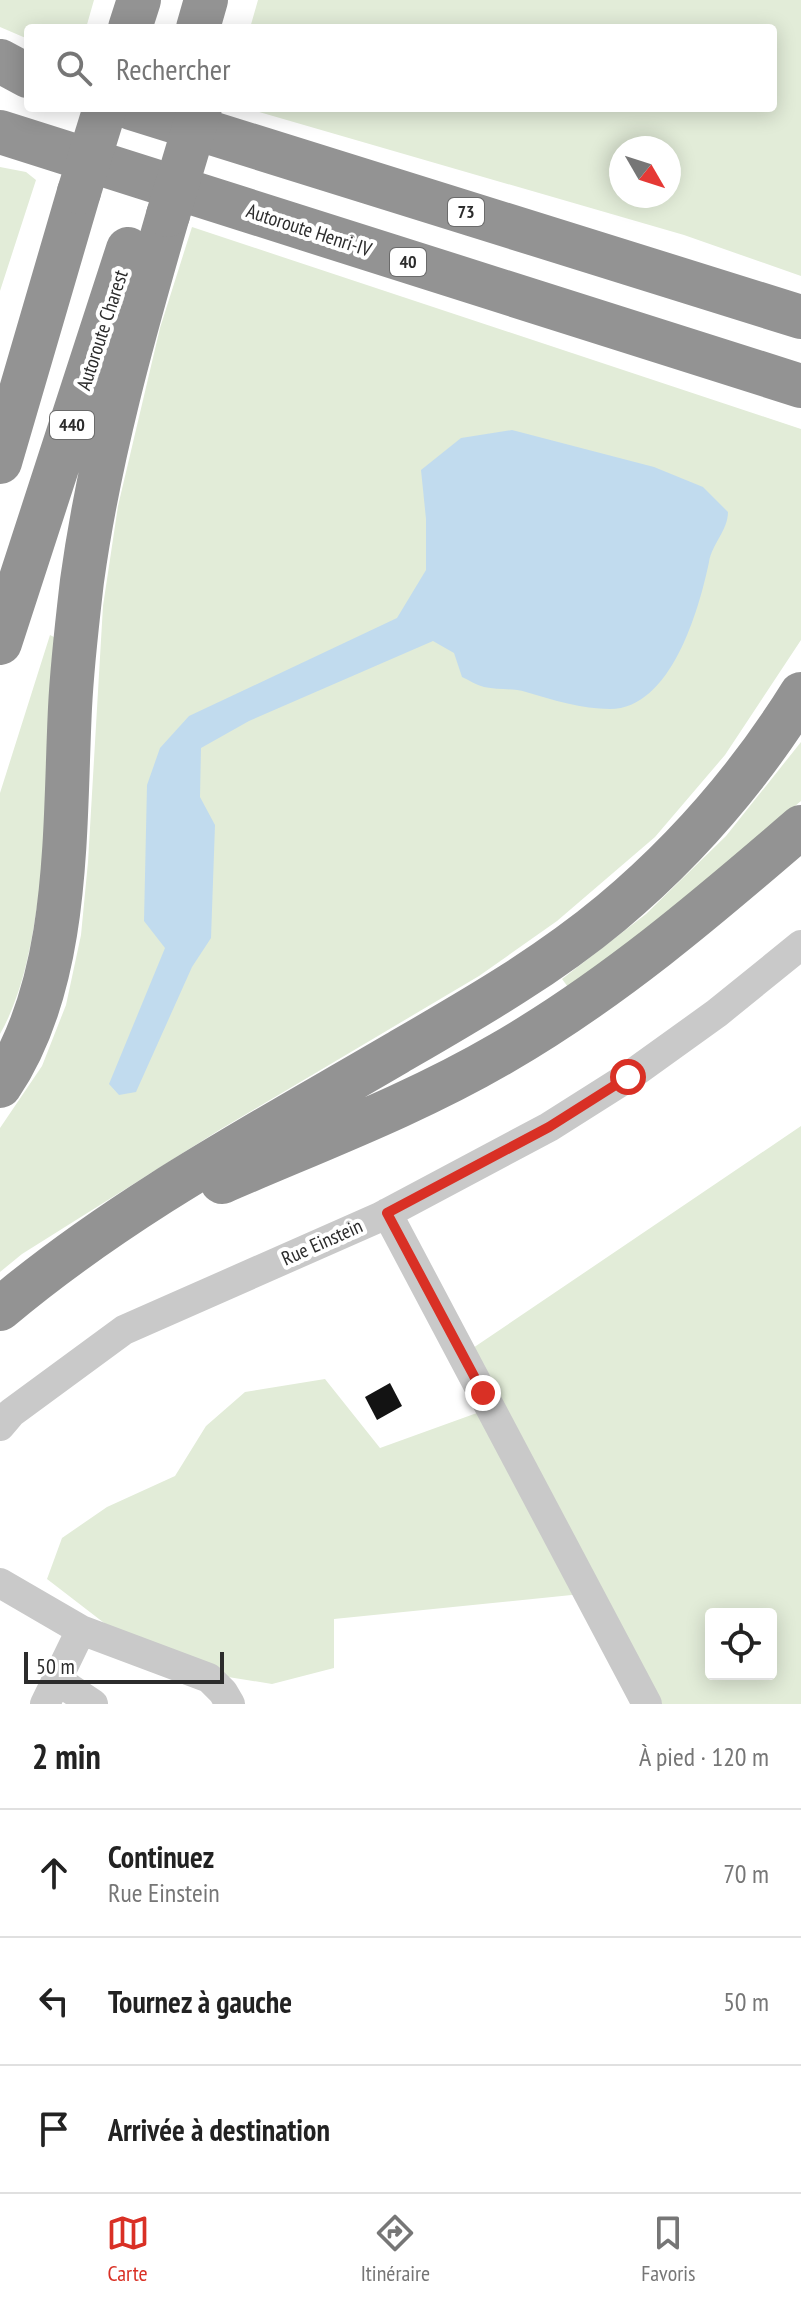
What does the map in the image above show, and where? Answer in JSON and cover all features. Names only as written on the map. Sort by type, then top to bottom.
[{"type":"highway","points":[[128,24],[130,0]]},
{"type":"highway","points":[[130,24],[139,0]]},
{"type":"highway","points":[[199,24],[206,0]]},
{"type":"highway","points":[[225,24],[233,0]]},
{"type":"highway","points":[[0,61],[24,74]]},
{"type":"highway","points":[[0,68],[24,75]]},
{"type":"highway","points":[[0,462],[104,112]]},
{"type":"highway","name":"73","points":[[144,112],[801,317]]},
{"type":"highway","name":"Autoroute Charest","points":[[0,643],[155,211],[172,112]]},
{"type":"highway","points":[[0,1086],[18,1056],[32,1022],[51,953],[64,827],[72,664],[89,536],[155,211],[198,112]]},
{"type":"highway","name":"Autoroute Henri-IV","points":[[5,134],[801,386]]},
{"type":"highway","points":[[0,373],[73,211]]},
{"type":"highway","points":[[0,1309],[48,1270],[164,1189],[486,1001],[571,944],[620,905],[684,845],[752,764],[801,694]]},
{"type":"highway","points":[[48,1270],[186,1199],[399,1106],[500,1054],[584,1002],[637,964],[801,827]]},
{"type":"street","name":"Rue Einstein","points":[[0,1426],[11,1413],[124,1330],[387,1213],[549,1127],[628,1077],[717,1013],[801,945]]},
{"type":"street","points":[[387,1213],[647,1704]]},
{"type":"street","points":[[0,1583],[81,1630],[209,1678],[230,1704]]},
{"type":"street","points":[[81,1630],[51,1692],[93,1704]]},
{"type":"green space","points":[[0,0],[94,0],[87,24],[24,24],[24,37],[0,27]]},
{"type":"green space","points":[[258,0],[801,0],[801,276],[684,235],[259,112],[777,112],[777,24],[251,24]]},
{"type":"green space","points":[[0,167],[26,172],[36,180],[0,291]]},
{"type":"green space","points":[[192,227],[801,429],[801,640],[725,755],[655,837],[557,921],[479,976],[221,1129],[22,1254],[0,1272],[0,1128],[42,1066],[66,1005],[81,935],[103,606],[118,506],[160,328]]},
{"type":"green space","points":[[50,635],[60,640],[50,794],[40,886],[22,981],[0,1034],[0,793]]},
{"type":"green space","points":[[801,742],[801,801],[636,940],[568,987],[562,979],[646,914],[726,836]]},
{"type":"green space","points":[[801,1126],[801,1704],[662,1704],[601,1592],[334,1619],[334,1668],[272,1684],[160,1666],[47,1579],[62,1538],[107,1507],[175,1476],[206,1426],[245,1392],[325,1379],[380,1448],[499,1405],[470,1350]]},
{"type":"water","points":[[512,430],[654,467],[703,487],[728,512],[679,654],[650,693],[631,705],[599,709],[521,691],[478,685],[462,677],[454,653],[433,641],[249,721],[201,748],[200,797],[215,825],[211,938],[192,967],[136,1092],[119,1095],[109,1084],[165,948],[144,921],[147,785],[160,748],[189,716],[397,618],[426,570],[426,519],[421,470],[461,438]]},
{"type":"building","points":[[390,1383],[402,1406],[377,1420],[365,1397]]},
{"type":"route","points":[[483,1393],[387,1213],[549,1127],[628,1077]]}]
